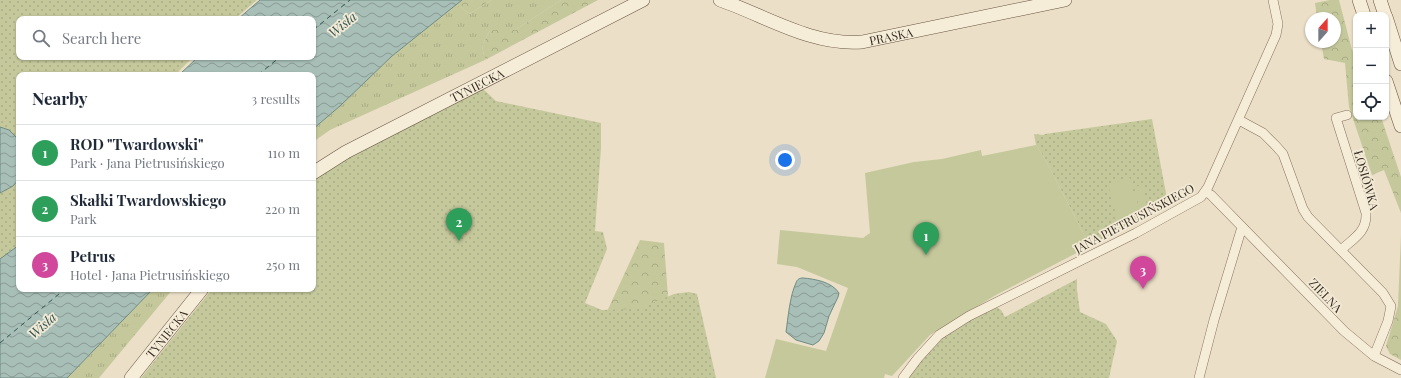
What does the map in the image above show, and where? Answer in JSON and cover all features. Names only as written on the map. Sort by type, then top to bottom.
[{"type":"street","name":"TYNIECKA","points":[[316,171],[346,152],[642,0]]},
{"type":"street","name":"PRASKA","points":[[721,0],[818,39],[851,43],[874,40],[1065,0]]},
{"type":"street","name":"JANA PIETRUSIŃSKIEGO","points":[[903,378],[918,358],[939,335],[969,316],[1136,233],[1201,197],[1206,192],[1276,35],[1278,24],[1273,0]]},
{"type":"street","points":[[1359,0],[1363,12]]},
{"type":"street","points":[[1380,0],[1384,12]]},
{"type":"street","points":[[1389,26],[1401,64]]},
{"type":"street","points":[[1387,84],[1401,126]]},
{"type":"street","name":"ŁOSIÓWKA","points":[[1341,250],[1363,230],[1366,222],[1366,213],[1336,118],[1347,115]]},
{"type":"street","points":[[1239,120],[1263,133],[1283,154],[1308,217],[1382,293],[1391,306],[1388,320],[1374,356]]},
{"type":"street","name":"ZIELNA","points":[[1206,192],[1211,195],[1344,331],[1374,356],[1401,370]]},
{"type":"street","points":[[1199,378],[1214,320],[1242,227]]},
{"type":"street","name":"TYNIECKA","points":[[131,378],[200,292]]},
{"type":"green space","points":[[0,0],[257,0],[238,16],[16,16],[16,60],[190,60],[178,72],[16,72],[16,247],[0,260]]},
{"type":"green space","points":[[462,0],[491,0],[470,14],[456,4]]},
{"type":"green space","points":[[491,0],[561,0],[515,30],[490,30],[482,46],[485,60],[330,130],[316,140],[316,126],[340,106],[392,56],[456,4],[470,14]]},
{"type":"green space","points":[[561,0],[598,0],[485,60],[482,46],[490,30],[515,30]]},
{"type":"green space","points":[[1339,0],[1353,52],[1353,119],[1349,107],[1345,63],[1324,59],[1322,48],[1341,48],[1341,12],[1316,12],[1315,3]]},
{"type":"green space","points":[[483,89],[496,101],[601,123],[601,148],[595,231],[603,232],[607,249],[585,303],[602,310],[638,309],[674,294],[689,292],[697,294],[716,378],[141,378],[210,292],[316,292],[316,178],[345,158],[387,136],[444,110]]},
{"type":"green space","points":[[1152,119],[1168,204],[1090,246],[1045,159],[1036,145],[1034,134],[1043,135]]},
{"type":"green space","points":[[1353,120],[1382,120],[1401,177],[1401,213],[1384,170],[1372,175]]},
{"type":"green space","points":[[1036,145],[1045,159],[1090,246],[996,295],[930,335],[892,376],[885,374],[884,378],[765,378],[776,339],[826,351],[848,288],[797,267],[777,264],[780,230],[863,238],[870,233],[865,173],[914,162],[942,159],[981,150],[982,156]]},
{"type":"green space","points":[[1130,178],[1139,213],[1117,219],[1108,184]]},
{"type":"green space","points":[[1142,185],[1148,209],[1140,211],[1134,187]]},
{"type":"green space","points":[[1401,235],[1401,360],[1390,354],[1386,346],[1398,306]]},
{"type":"green space","points":[[640,240],[664,243],[668,297],[716,378],[604,318]]},
{"type":"green space","points":[[1077,279],[1080,312],[1106,324],[1117,341],[1109,378],[906,378],[937,342],[961,324],[995,306],[1001,310],[1005,317]]},
{"type":"green space","points":[[150,292],[171,292],[99,378],[67,378]]},
{"type":"water","name":"Wisła","points":[[260,0],[462,0],[392,56],[340,106],[316,126],[316,72],[182,72],[195,60],[316,60],[316,16],[241,16]]},
{"type":"water","points":[[0,127],[9,130],[16,137],[16,182],[13,186],[0,193]]},
{"type":"water","name":"Wisła","points":[[16,247],[16,292],[150,292],[67,378],[0,378],[0,259]]},
{"type":"water","points":[[803,278],[818,280],[828,284],[839,293],[829,316],[824,333],[819,341],[813,345],[796,340],[786,332],[792,294],[796,282]]},
{"type":"ferry route","points":[[316,28],[350,0]]},
{"type":"ferry route","points":[[262,72],[276,60]]},
{"type":"ferry route","points":[[0,343],[61,292]]},
{"type":"place","name":"Skałki Twardowskiego","points":[[459,241]]},
{"type":"place","name":"ROD \"Twardowski\"","points":[[926,255]]},
{"type":"place","name":"Petrus","points":[[1143,289]]}]
